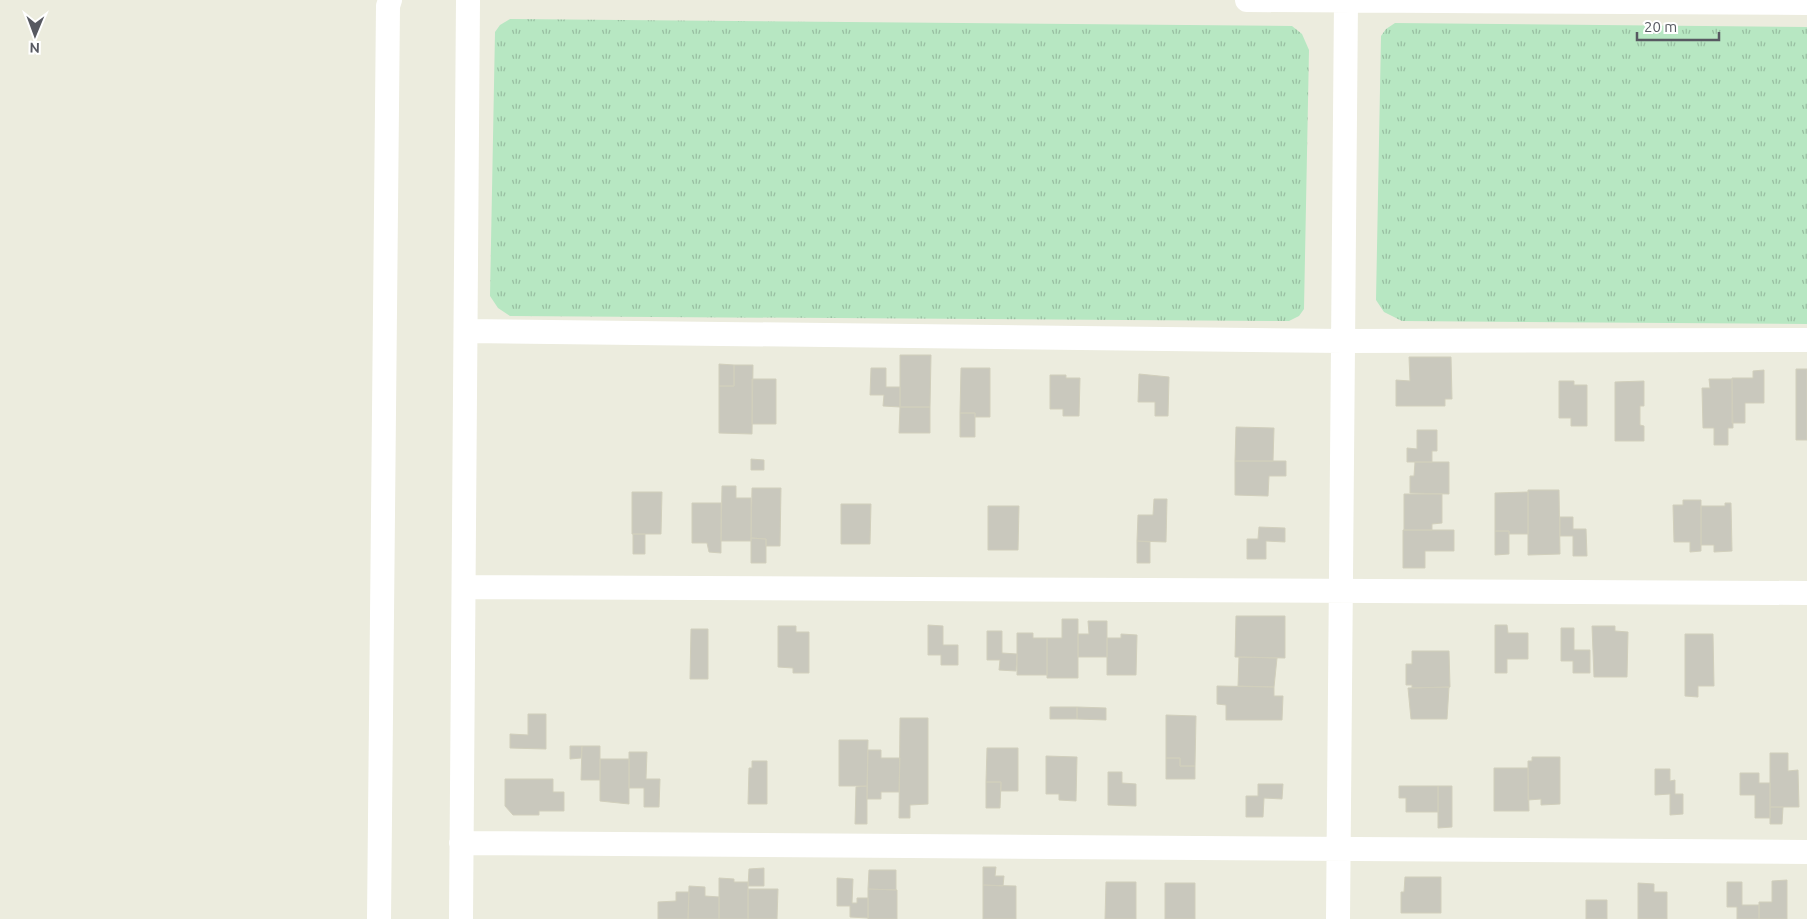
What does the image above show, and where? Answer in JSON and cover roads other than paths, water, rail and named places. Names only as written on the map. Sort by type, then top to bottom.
[{"type":"street","points":[[379,919],[388,6],[390,0]]},
{"type":"street","points":[[461,919],[468,0]]},
{"type":"street","points":[[1247,0],[1807,3]]},
{"type":"street","points":[[1338,919],[1346,0]]},
{"type":"street","points":[[466,331],[1344,341],[1807,340]]},
{"type":"street","points":[[464,587],[1807,593]]},
{"type":"street","points":[[461,844],[1807,852]]}]
